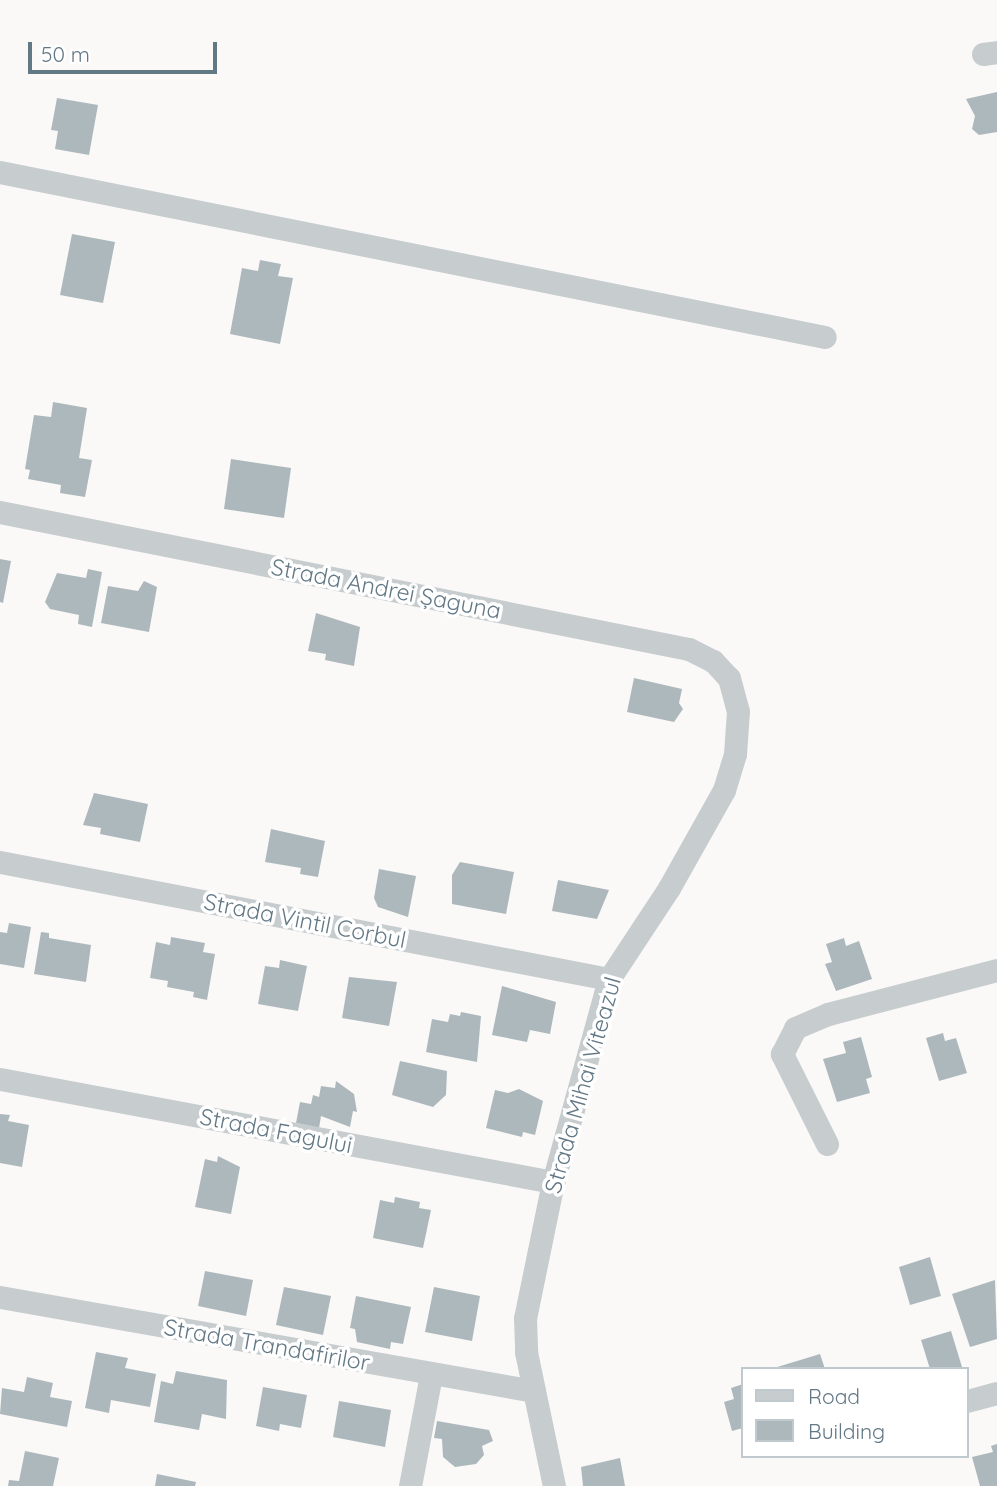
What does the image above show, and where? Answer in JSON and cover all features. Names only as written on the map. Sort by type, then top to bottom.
[{"type":"street","points":[[0,172],[825,337]]},
{"type":"street","name":"Strada Andrei Șaguna","points":[[0,512],[689,649],[713,661],[729,677],[738,711]]},
{"type":"street","name":"Strada Mihai Viteazul","points":[[554,1486],[526,1352],[525,1318],[553,1182],[609,979],[669,888],[724,790],[735,754],[738,711]]},
{"type":"street","name":"Strada Vintil Corbul","points":[[0,862],[609,979]]},
{"type":"street","points":[[827,1144],[782,1054],[785,1040],[795,1028],[828,1014],[997,970]]},
{"type":"street","name":"Strada Fagului","points":[[0,1079],[553,1182]]},
{"type":"street","name":"Strada Trandafirilor","points":[[0,1297],[534,1391]]},
{"type":"street","points":[[410,1486],[431,1375]]},
{"type":"street","points":[[969,1400],[997,1393]]},
{"type":"building","points":[[997,92],[997,132],[979,135],[972,129],[975,116],[966,99]]},
{"type":"building","points":[[57,98],[98,105],[89,155],[55,149],[58,131],[51,130]]},
{"type":"building","points":[[72,234],[115,242],[103,303],[60,295]]},
{"type":"building","points":[[260,260],[281,264],[278,276],[293,278],[280,344],[230,334],[242,268],[258,271]]},
{"type":"building","points":[[53,402],[87,408],[79,458],[92,460],[85,497],[60,493],[61,485],[28,479],[30,470],[25,469],[34,415],[51,417]]},
{"type":"building","points":[[231,459],[291,468],[284,518],[224,509]]},
{"type":"building","points":[[0,559],[11,561],[3,603],[0,602]]},
{"type":"building","points":[[88,569],[102,572],[92,627],[78,624],[79,615],[50,609],[45,602],[57,573],[86,578]]},
{"type":"building","points":[[144,581],[157,587],[149,632],[101,623],[108,586],[138,591]]},
{"type":"building","points":[[316,613],[360,627],[354,666],[325,660],[326,654],[308,651]]},
{"type":"building","points":[[634,678],[682,689],[679,703],[683,709],[674,722],[627,712]]},
{"type":"building","points":[[94,793],[148,804],[140,842],[100,834],[101,828],[83,825]]},
{"type":"building","points":[[271,829],[325,841],[318,877],[300,874],[301,868],[265,862]]},
{"type":"building","points":[[460,862],[514,872],[506,914],[452,904],[452,875]]},
{"type":"building","points":[[379,869],[416,876],[408,917],[378,907],[374,898]]},
{"type":"building","points":[[558,880],[609,890],[597,919],[552,911]]},
{"type":"building","points":[[9,923],[31,927],[24,968],[0,964],[0,932],[7,933]]},
{"type":"building","points":[[41,932],[49,933],[49,938],[91,945],[86,982],[34,974]]},
{"type":"building","points":[[171,937],[205,943],[203,952],[215,954],[207,1000],[193,997],[194,992],[167,987],[168,981],[150,978],[156,942],[170,945]]},
{"type":"building","points":[[844,938],[846,946],[859,941],[872,979],[836,991],[825,964],[832,962],[826,944]]},
{"type":"building","points":[[280,960],[307,966],[298,1011],[258,1004],[265,966],[279,968]]},
{"type":"building","points":[[349,977],[397,982],[389,1026],[342,1018]]},
{"type":"building","points":[[502,986],[556,1002],[550,1034],[530,1030],[527,1042],[492,1035]]},
{"type":"building","points":[[461,1012],[481,1016],[477,1062],[426,1052],[432,1019],[448,1022],[450,1014],[460,1016]]},
{"type":"building","points":[[943,1033],[945,1041],[956,1038],[967,1073],[939,1081],[926,1038]]},
{"type":"building","points":[[861,1037],[872,1077],[866,1079],[870,1093],[837,1102],[823,1059],[846,1053],[843,1042]]},
{"type":"building","points":[[400,1061],[447,1071],[446,1095],[433,1107],[392,1095]]},
{"type":"building","points":[[336,1081],[354,1094],[357,1112],[353,1111],[350,1127],[321,1116],[319,1128],[296,1123],[300,1102],[311,1104],[313,1095],[319,1097],[321,1086],[335,1088]]},
{"type":"building","points":[[519,1089],[543,1101],[535,1135],[523,1132],[522,1137],[486,1128],[495,1090],[508,1093]]},
{"type":"building","points":[[0,1114],[10,1115],[8,1121],[29,1125],[22,1167],[0,1163]]},
{"type":"building","points":[[218,1156],[240,1167],[231,1214],[195,1207],[205,1159],[217,1162]]},
{"type":"building","points":[[395,1197],[420,1202],[419,1208],[431,1210],[423,1248],[373,1238],[380,1200],[394,1203]]},
{"type":"building","points":[[930,1257],[941,1296],[910,1305],[899,1267]]},
{"type":"building","points":[[205,1271],[253,1280],[246,1316],[198,1306]]},
{"type":"building","points":[[995,1280],[997,1339],[970,1347],[952,1294]]},
{"type":"building","points":[[284,1287],[331,1296],[323,1335],[276,1325]]},
{"type":"building","points":[[434,1287],[480,1296],[472,1341],[425,1332]]},
{"type":"building","points":[[356,1296],[411,1307],[403,1344],[391,1342],[390,1349],[357,1342],[355,1329],[350,1328]]},
{"type":"building","points":[[951,1331],[962,1367],[929,1367],[921,1340]]},
{"type":"building","points":[[96,1352],[128,1358],[125,1368],[156,1374],[150,1407],[111,1400],[109,1413],[85,1408]]},
{"type":"building","points":[[820,1354],[824,1367],[777,1367]]},
{"type":"building","points":[[176,1371],[227,1380],[226,1419],[202,1414],[199,1430],[154,1422],[161,1381],[173,1384]]},
{"type":"building","points":[[27,1377],[53,1383],[50,1397],[72,1401],[67,1427],[0,1414],[2,1388],[24,1392]]},
{"type":"building","points":[[741,1385],[741,1429],[732,1431],[724,1402],[734,1399],[731,1388]]},
{"type":"building","points":[[263,1387],[307,1395],[301,1428],[280,1424],[279,1431],[256,1426]]},
{"type":"building","points":[[339,1401],[391,1410],[385,1447],[333,1437]]},
{"type":"building","points":[[437,1421],[489,1430],[493,1441],[482,1446],[484,1455],[476,1464],[455,1467],[443,1457],[442,1439],[434,1438]]},
{"type":"building","points":[[997,1444],[997,1486],[980,1486],[972,1457],[993,1452],[991,1446]]},
{"type":"building","points":[[25,1451],[59,1458],[53,1486],[8,1486],[9,1480],[19,1481]]},
{"type":"building","points":[[620,1458],[625,1486],[583,1486],[581,1467]]},
{"type":"building","points":[[157,1474],[196,1482],[195,1486],[155,1486]]}]
